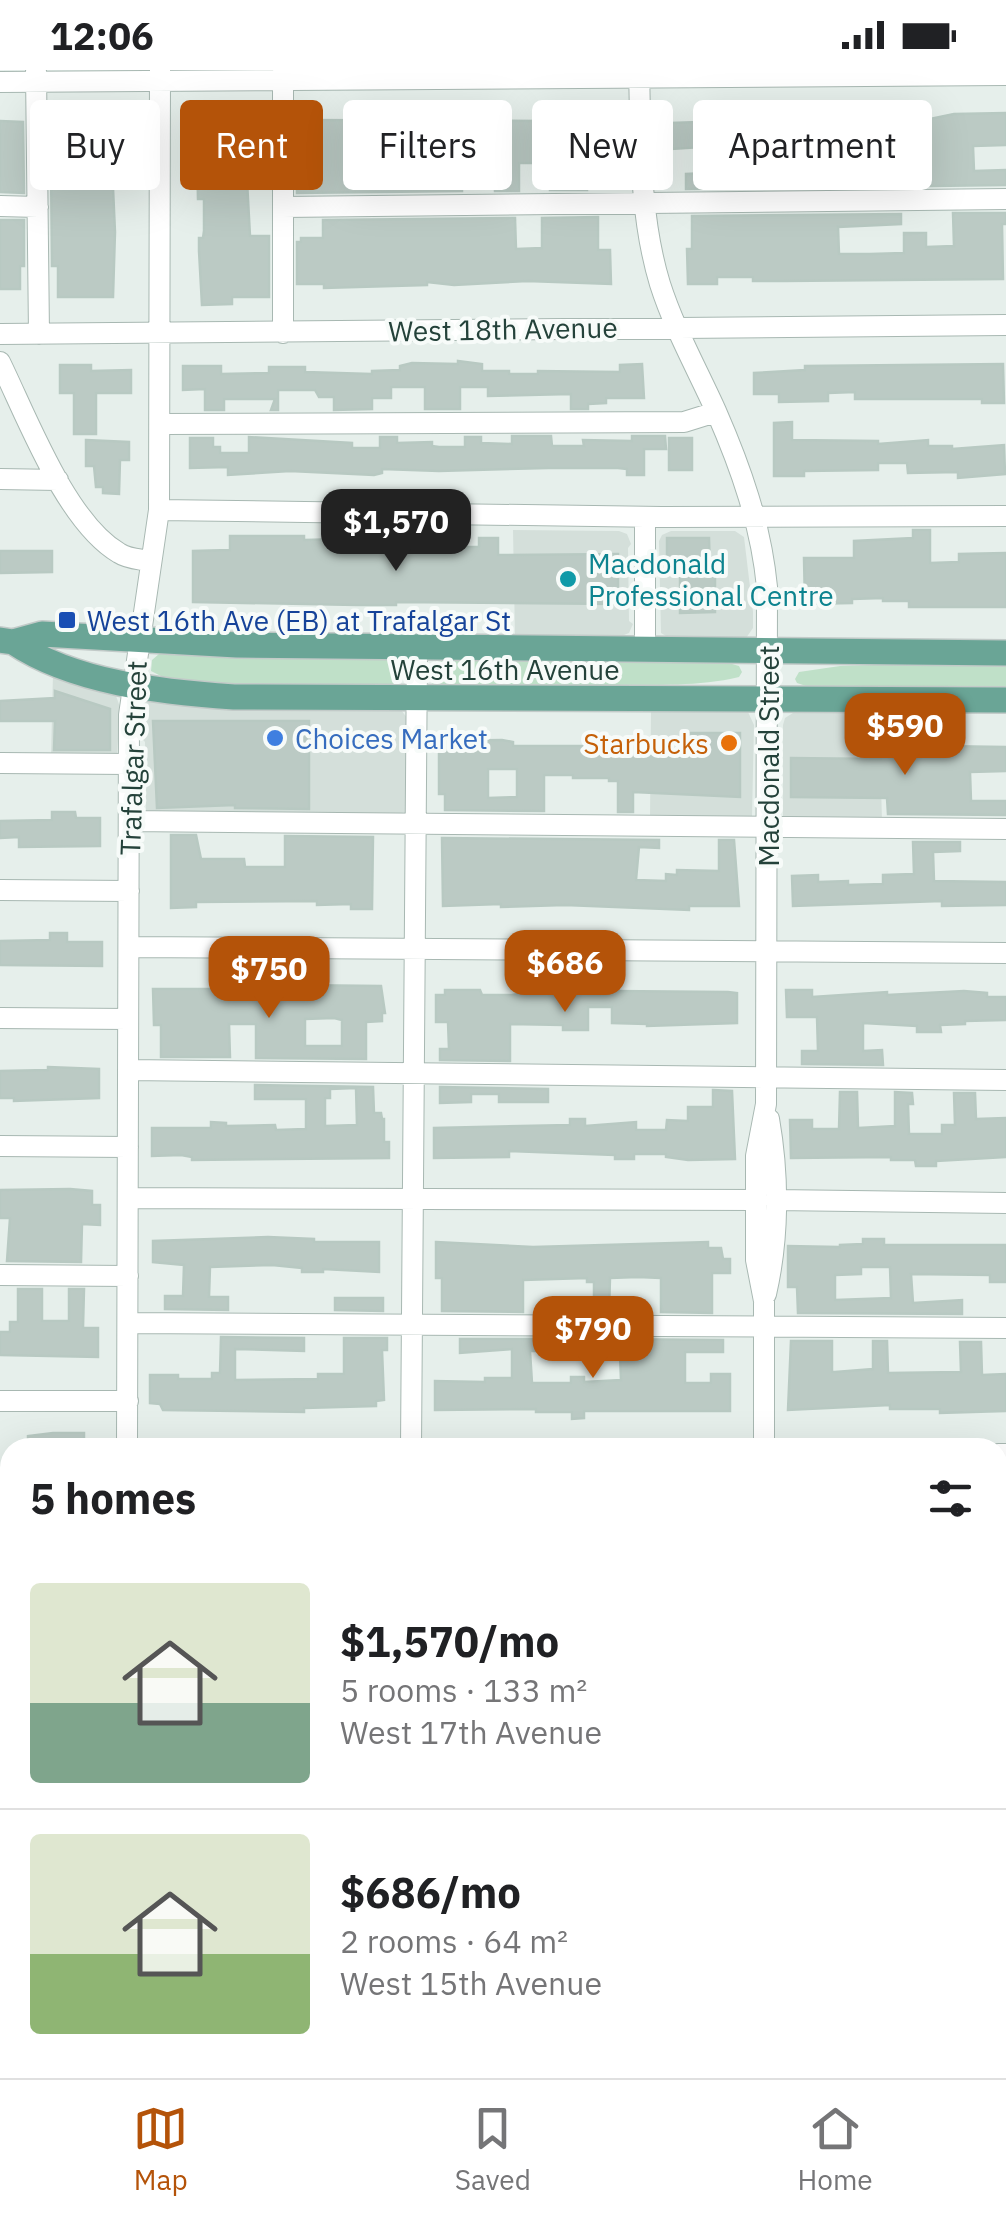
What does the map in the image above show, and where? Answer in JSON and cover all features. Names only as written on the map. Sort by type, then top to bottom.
[{"type":"main road","name":"West 16th Avenue","points":[[6,641],[42,634],[138,642],[417,648],[1006,653]]},
{"type":"main road","name":"West 16th Avenue","points":[[6,641],[37,658],[133,684],[234,697],[1006,700]]},
{"type":"street","name":"Macdonald Street","points":[[639,74],[644,202],[661,285],[716,412],[755,516],[766,574],[766,1104],[776,1156],[765,1200],[774,1259],[764,1300],[764,1438]]},
{"type":"street","points":[[0,82],[36,76],[1006,74]]},
{"type":"street","points":[[36,76],[39,334]]},
{"type":"street","name":"Trafalgar Street","points":[[127,1438],[129,764],[133,684],[159,510],[160,76]]},
{"type":"street","points":[[283,76],[283,332]]},
{"type":"street","points":[[283,207],[1006,200]]},
{"type":"street","points":[[0,206],[38,207]]},
{"type":"street","name":"West 18th Avenue","points":[[0,334],[1006,325]]},
{"type":"street","points":[[0,362],[79,514],[100,540],[122,556],[149,560]]},
{"type":"street","points":[[160,424],[684,422],[716,412]]},
{"type":"street","points":[[0,479],[58,480]]},
{"type":"street","points":[[159,510],[645,517],[1006,516]]},
{"type":"street","points":[[645,517],[645,649]]},
{"type":"street","points":[[411,1438],[417,648]]},
{"type":"street","points":[[0,763],[129,764]]},
{"type":"street","points":[[129,822],[1006,829]]},
{"type":"street","points":[[0,890],[128,891]]},
{"type":"street","points":[[128,948],[1006,953]]},
{"type":"street","points":[[0,1018],[128,1019]]},
{"type":"street","points":[[128,1070],[1006,1080]]},
{"type":"street","points":[[0,1146],[128,1148]]},
{"type":"street","points":[[128,1198],[1006,1203]]},
{"type":"street","points":[[0,1275],[128,1276]]},
{"type":"street","points":[[128,1324],[1006,1328]]},
{"type":"street","points":[[0,1401],[128,1401]]},
{"type":"shaded area","points":[[513,530],[627,534],[631,544],[629,621],[633,624],[629,633],[619,637],[515,637]]},
{"type":"shaded area","points":[[671,531],[735,531],[744,537],[753,612],[753,628],[746,638],[671,639],[661,633],[659,541]]},
{"type":"shaded area","points":[[53,673],[116,696],[120,707],[117,754],[51,757]]},
{"type":"shaded area","points":[[149,699],[401,710],[408,719],[406,812],[146,812],[145,742],[138,734],[139,708]]},
{"type":"shaded area","points":[[651,710],[748,712],[754,725],[752,817],[742,822],[650,820]]},
{"type":"shaded area","points":[[796,711],[879,712],[882,821],[790,821],[783,816],[783,725],[785,718]]},
{"type":"green space","points":[[159,654],[392,656],[402,662],[406,673],[397,687],[177,684],[151,671],[152,660]]},
{"type":"green space","points":[[437,658],[725,662],[739,666],[742,672],[739,677],[693,684],[438,689],[428,672]]},
{"type":"green space","points":[[1006,661],[1006,693],[812,688],[795,679],[799,672],[840,666]]},
{"type":"building","points":[[1006,113],[1006,145],[973,146],[974,171],[1006,170],[1006,185],[932,186],[932,119]]},
{"type":"building","points":[[323,120],[343,120],[343,190],[462,191],[297,193],[323,190]]},
{"type":"building","points":[[0,121],[23,122],[24,193],[0,192]]},
{"type":"building","points":[[512,121],[532,121],[532,163],[519,163],[519,191],[495,191],[512,190]]},
{"type":"building","points":[[693,122],[693,148],[673,149],[673,123]]},
{"type":"building","points":[[686,174],[693,174],[693,189],[686,189]]},
{"type":"building","points":[[51,190],[113,190],[113,297],[58,297],[58,266],[52,266]]},
{"type":"building","points":[[198,190],[247,190],[250,236],[269,236],[269,297],[232,297],[232,304],[202,305],[199,238],[203,238],[204,231],[204,199],[198,199]]},
{"type":"building","points":[[953,213],[1006,213],[1006,224],[1002,224],[1003,279],[753,281],[753,277],[717,277],[717,284],[688,284],[687,249],[692,249],[692,216],[901,214],[901,224],[838,227],[839,254],[870,254],[904,253],[904,233],[926,233],[926,247],[954,246]]},
{"type":"building","points":[[598,217],[598,250],[610,250],[611,284],[427,282],[324,288],[324,284],[297,284],[297,242],[301,238],[323,238],[323,220],[515,218],[516,249],[542,248],[542,218]]},
{"type":"building","points":[[0,220],[24,220],[20,289],[0,289]]},
{"type":"building","points":[[412,363],[482,364],[482,371],[509,374],[620,372],[620,365],[642,364],[644,398],[606,398],[606,403],[588,404],[588,409],[571,409],[571,394],[488,396],[488,387],[460,387],[460,409],[425,409],[425,387],[391,387],[391,398],[372,398],[372,409],[334,410],[334,397],[319,397],[315,390],[278,390],[278,410],[271,410],[275,399],[224,399],[224,410],[205,410],[205,389],[183,390],[183,366],[221,366],[221,374],[305,367],[305,372],[372,374],[400,370],[400,366]]},
{"type":"building","points":[[1003,364],[1004,403],[982,403],[982,399],[855,399],[855,392],[828,393],[828,401],[779,402],[779,394],[754,394],[754,373],[805,370],[805,366]]},
{"type":"building","points":[[60,365],[91,365],[91,371],[131,370],[131,393],[96,393],[96,434],[74,434],[74,393],[60,393]]},
{"type":"building","points":[[792,422],[792,440],[878,444],[928,440],[928,446],[952,449],[1004,445],[1005,474],[958,478],[958,472],[908,473],[907,463],[878,463],[878,470],[804,471],[804,476],[774,476],[774,423]]},
{"type":"building","points":[[512,436],[551,436],[552,446],[584,446],[583,440],[632,441],[632,436],[665,436],[666,449],[644,449],[644,475],[627,475],[627,469],[618,468],[382,469],[382,473],[374,475],[290,471],[228,475],[228,467],[190,468],[190,438],[213,438],[213,447],[220,447],[220,453],[249,453],[249,437],[380,448],[380,437],[397,437],[397,443],[432,442],[432,446],[465,447],[465,437],[481,437],[481,443],[512,444]]},
{"type":"building","points":[[669,438],[692,438],[692,470],[669,470]]},
{"type":"building","points":[[86,440],[129,442],[129,460],[120,460],[119,494],[103,493],[103,487],[96,487],[94,466],[86,466]]},
{"type":"building","points":[[913,530],[930,530],[930,563],[959,562],[959,554],[1006,553],[1006,607],[909,607],[909,601],[883,598],[805,604],[804,558],[854,558],[854,541],[913,538]]},
{"type":"building","points":[[230,536],[304,536],[304,540],[420,537],[420,547],[479,547],[479,538],[498,538],[498,555],[618,554],[618,604],[193,602],[193,551],[230,550]]},
{"type":"building","points":[[667,538],[709,538],[710,572],[715,572],[715,612],[680,613],[680,560],[667,560]]},
{"type":"building","points":[[0,551],[52,551],[52,572],[0,573]]},
{"type":"building","points":[[55,691],[110,709],[110,750],[54,750],[55,721],[0,721],[0,701],[55,698]]},
{"type":"building","points":[[153,721],[309,721],[309,809],[235,805],[157,808]]},
{"type":"building","points":[[681,733],[740,733],[740,797],[633,792],[633,812],[618,812],[618,781],[573,775],[544,775],[544,811],[445,810],[445,794],[439,794],[439,741],[502,740],[513,742],[513,746],[644,746],[644,754],[681,755]],"holes":[[[488,769],[517,769],[517,797],[488,798]]]},
{"type":"building","points":[[881,740],[1006,747],[1006,771],[970,772],[971,801],[1006,801],[1006,815],[888,814],[887,798],[791,797],[791,758],[881,759]]},
{"type":"building","points":[[52,812],[100,818],[100,846],[19,847],[19,837],[0,838],[0,821],[52,820]]},
{"type":"building","points":[[171,835],[196,835],[201,859],[244,859],[245,867],[285,867],[285,836],[373,837],[372,909],[351,909],[351,904],[317,905],[317,901],[196,902],[196,907],[171,908]]},
{"type":"building","points":[[442,838],[659,840],[659,848],[639,847],[636,880],[666,881],[666,874],[677,875],[677,870],[719,871],[719,840],[734,840],[739,906],[689,906],[689,910],[443,906]]},
{"type":"building","points":[[913,842],[960,842],[960,851],[933,852],[934,881],[1006,882],[1006,905],[942,906],[942,901],[793,906],[792,876],[818,875],[818,882],[848,881],[848,885],[883,884],[883,875],[914,874]]},
{"type":"building","points":[[50,933],[67,933],[67,942],[102,942],[102,966],[0,965],[0,941],[50,940]]},
{"type":"building","points":[[381,986],[385,1013],[382,1021],[366,1022],[366,1059],[256,1058],[256,1024],[229,1024],[230,1057],[161,1057],[161,1025],[154,1025],[153,989]],"holes":[[[305,1019],[342,1020],[342,1046],[305,1046]]]},
{"type":"building","points":[[445,990],[480,990],[482,995],[512,995],[518,994],[518,990],[583,990],[584,994],[612,995],[613,991],[737,993],[737,1023],[612,1023],[612,1007],[588,1007],[588,1030],[563,1030],[563,1025],[510,1024],[510,1061],[440,1060],[440,1049],[449,1049],[448,1022],[436,1022],[436,995],[445,995]]},
{"type":"building","points":[[786,990],[812,990],[812,997],[887,992],[987,993],[987,997],[1006,997],[1006,1020],[940,1025],[941,1032],[917,1032],[917,1026],[863,1023],[863,1051],[882,1050],[883,1065],[802,1064],[802,1051],[818,1051],[817,1017],[787,1017]]},
{"type":"building","points":[[48,1067],[99,1069],[99,1098],[0,1098],[0,1071]]},
{"type":"building","points":[[255,1085],[373,1087],[374,1113],[381,1113],[384,1119],[389,1158],[192,1160],[181,1155],[152,1156],[152,1128],[211,1128],[211,1122],[226,1126],[275,1125],[276,1130],[306,1129],[306,1099],[255,1099]],"holes":[[[356,1088],[357,1125],[325,1126],[325,1098],[330,1098],[330,1089]]]},
{"type":"building","points":[[440,1087],[548,1089],[548,1102],[499,1102],[499,1094],[471,1094],[471,1102],[440,1103]]},
{"type":"building","points":[[713,1090],[732,1091],[735,1159],[688,1160],[666,1154],[634,1154],[634,1159],[615,1159],[615,1155],[509,1151],[509,1157],[434,1158],[434,1128],[570,1125],[570,1119],[585,1119],[585,1126],[636,1122],[636,1130],[666,1130],[667,1120],[688,1121],[688,1107],[713,1107]]},
{"type":"building","points":[[840,1092],[857,1092],[858,1128],[895,1126],[895,1092],[912,1093],[913,1104],[908,1104],[909,1134],[942,1134],[942,1125],[955,1125],[954,1093],[975,1093],[976,1119],[1006,1118],[1006,1157],[936,1161],[936,1166],[916,1166],[915,1160],[891,1157],[791,1158],[790,1120],[812,1120],[812,1129],[839,1129]]},
{"type":"building","points":[[0,1190],[92,1191],[92,1205],[100,1205],[100,1225],[82,1224],[81,1262],[7,1261],[10,1218],[0,1218]]},
{"type":"building","points":[[268,1237],[379,1242],[379,1272],[302,1272],[302,1268],[272,1265],[210,1267],[209,1297],[228,1297],[228,1310],[165,1309],[165,1296],[183,1296],[184,1265],[153,1262],[153,1241]]},
{"type":"building","points":[[863,1239],[884,1239],[884,1245],[1006,1245],[1006,1282],[990,1282],[990,1275],[911,1274],[913,1303],[962,1300],[962,1314],[798,1313],[797,1287],[788,1287],[788,1246],[863,1244]],"holes":[[[861,1267],[890,1267],[891,1298],[835,1300],[835,1275],[861,1274]]]},
{"type":"building","points":[[436,1242],[533,1247],[708,1242],[708,1248],[721,1248],[723,1259],[730,1259],[730,1273],[712,1273],[712,1313],[661,1312],[661,1278],[638,1277],[610,1278],[609,1312],[594,1312],[594,1282],[587,1282],[587,1278],[523,1280],[523,1312],[442,1311],[442,1278],[436,1278]]},
{"type":"building","points":[[18,1289],[42,1289],[42,1321],[69,1321],[69,1289],[84,1289],[83,1328],[98,1328],[98,1357],[0,1355],[0,1332],[10,1332],[10,1322],[18,1322]]},
{"type":"building","points":[[335,1298],[383,1298],[383,1311],[335,1310]]},
{"type":"building","points":[[221,1337],[304,1338],[304,1351],[235,1349],[235,1380],[318,1379],[318,1374],[344,1374],[344,1338],[387,1338],[387,1350],[382,1350],[384,1400],[376,1401],[376,1406],[304,1408],[304,1412],[163,1410],[160,1404],[150,1403],[150,1375],[212,1379],[212,1373],[220,1373]]},
{"type":"building","points":[[460,1339],[559,1339],[559,1351],[530,1351],[532,1383],[571,1383],[571,1377],[584,1377],[584,1382],[621,1380],[620,1354],[593,1354],[593,1339],[723,1340],[723,1352],[685,1352],[685,1383],[711,1383],[711,1374],[730,1374],[730,1411],[584,1411],[584,1418],[572,1419],[572,1412],[536,1409],[435,1410],[435,1381],[512,1378],[512,1349],[460,1353]]},
{"type":"building","points":[[791,1341],[832,1341],[835,1372],[873,1369],[873,1341],[887,1341],[888,1373],[961,1372],[960,1342],[981,1342],[982,1375],[1006,1374],[1006,1411],[940,1413],[940,1409],[890,1409],[890,1405],[788,1410]]},
{"type":"building","points":[[53,1433],[84,1433],[84,1438],[28,1436]]},
{"type":"place","name":"Macdonald Professional Centre","points":[[568,579]]},
{"type":"place","name":"West 16th Ave (EB) at Trafalgar St","points":[[67,620]]},
{"type":"place","name":"Choices Market","points":[[275,738]]},
{"type":"place","name":"Starbucks","points":[[729,743]]}]
